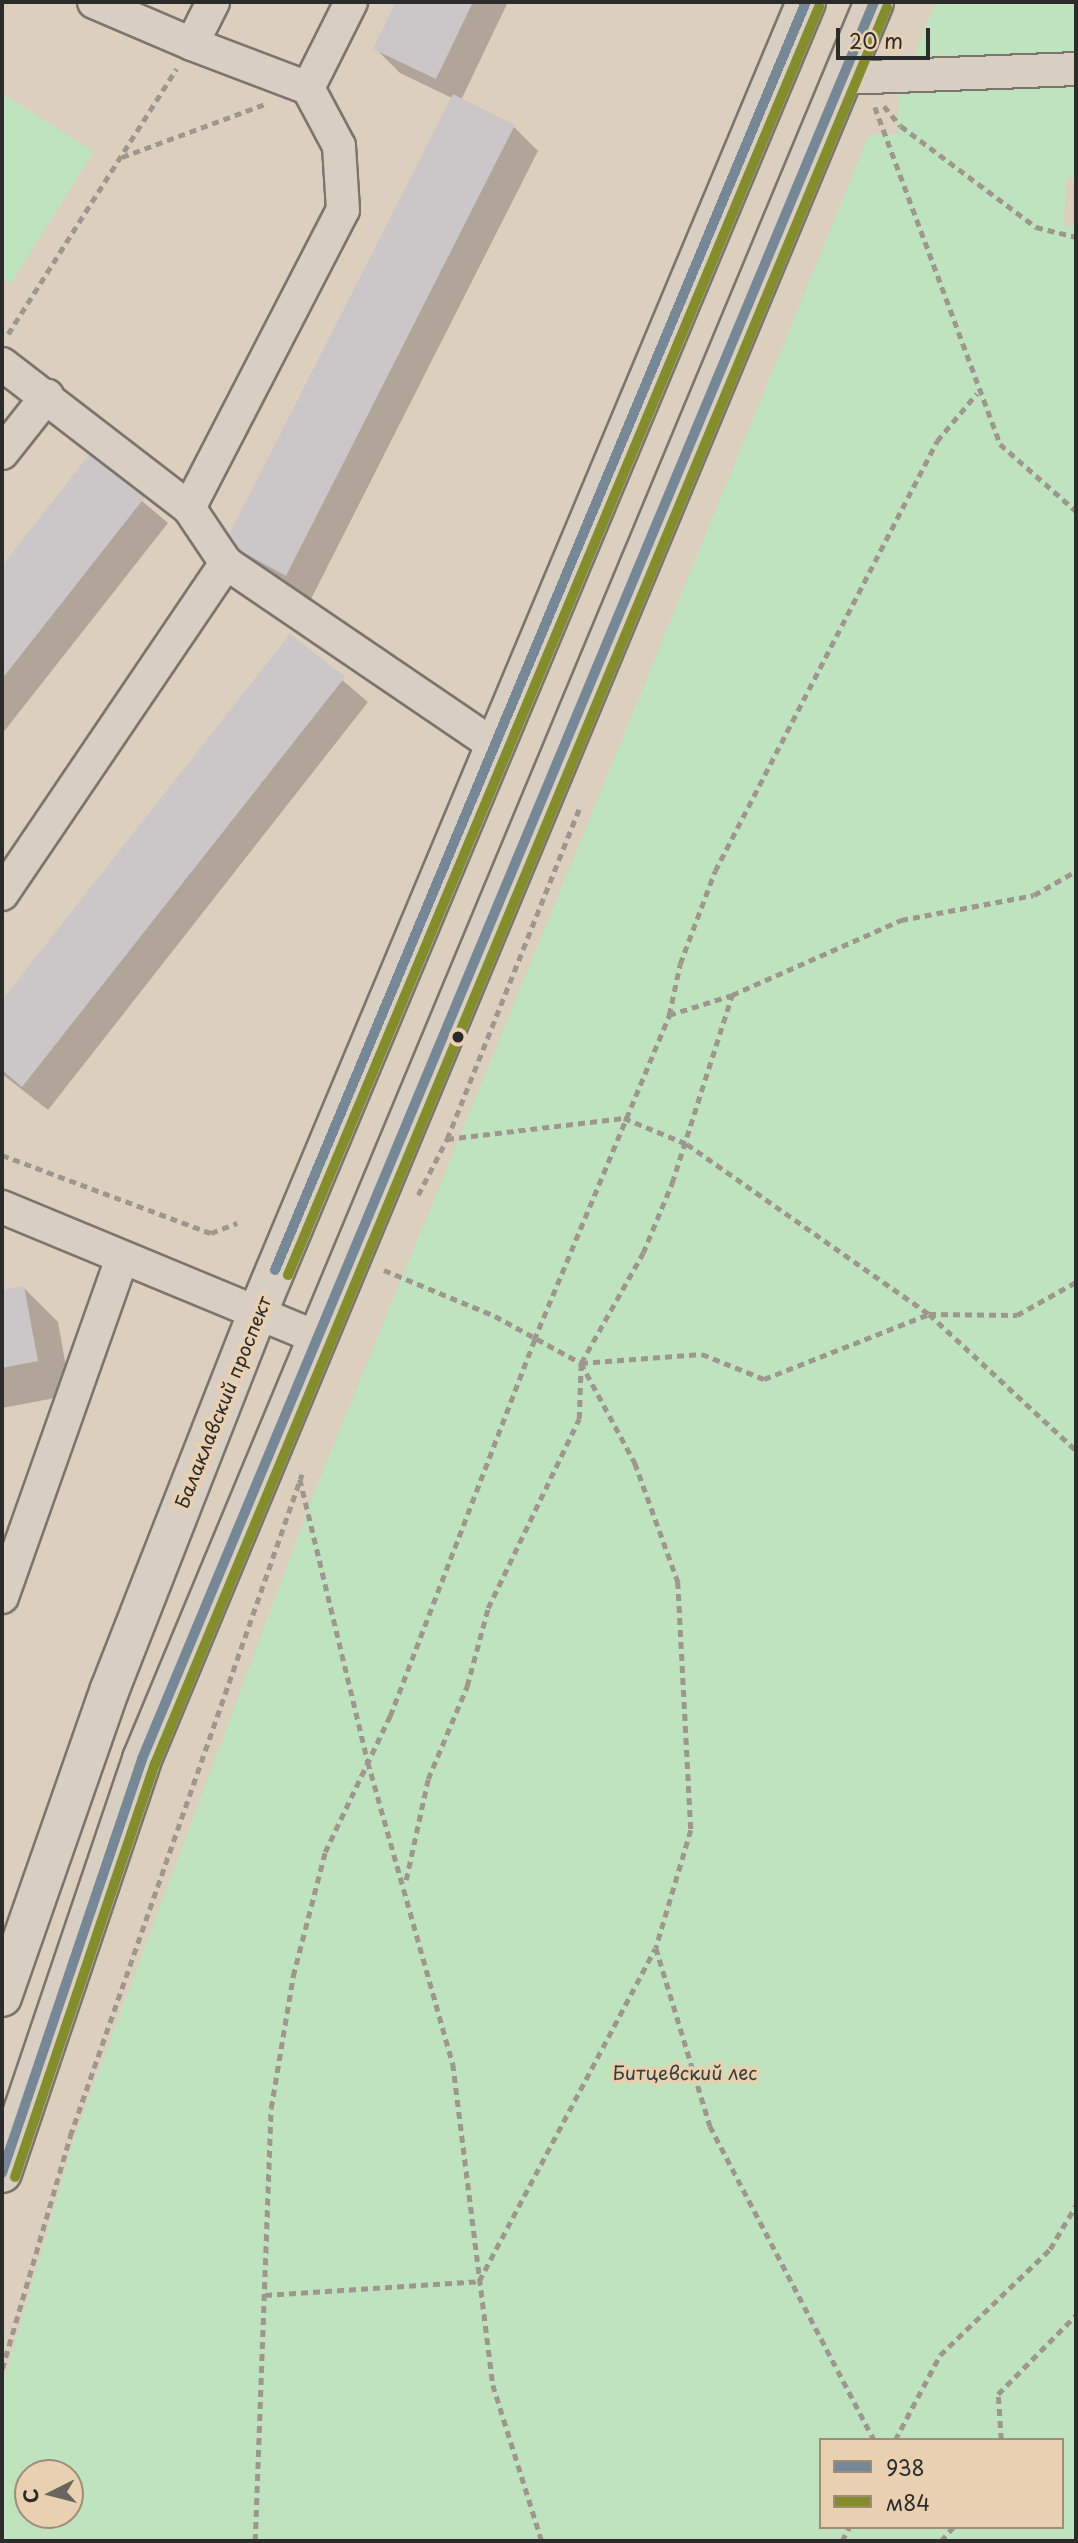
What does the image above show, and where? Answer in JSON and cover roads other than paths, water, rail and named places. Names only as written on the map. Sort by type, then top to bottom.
[{"type":"main road","name":"Балаклавский проспект","points":[[2,1997],[110,1689],[257,1314],[806,2]]},
{"type":"main road","points":[[2,2169],[142,1759],[314,1336],[861,80],[874,2]]},
{"type":"street","points":[[94,2],[192,44],[308,88],[339,146],[343,210],[189,508]]},
{"type":"street","points":[[192,44],[213,2]]},
{"type":"street","points":[[308,88],[351,2]]},
{"type":"street","points":[[861,80],[1076,68]]},
{"type":"street","points":[[2,364],[47,396],[189,508],[226,563],[495,746]]},
{"type":"street","points":[[2,453],[47,396]]},
{"type":"street","points":[[2,894],[226,563]]},
{"type":"street","points":[[2,1207],[122,1259],[314,1336]]},
{"type":"street","points":[[2,1597],[122,1259]]},
{"type":"park label","name":"Битцевский лес","points":[[685,2073]]}]
